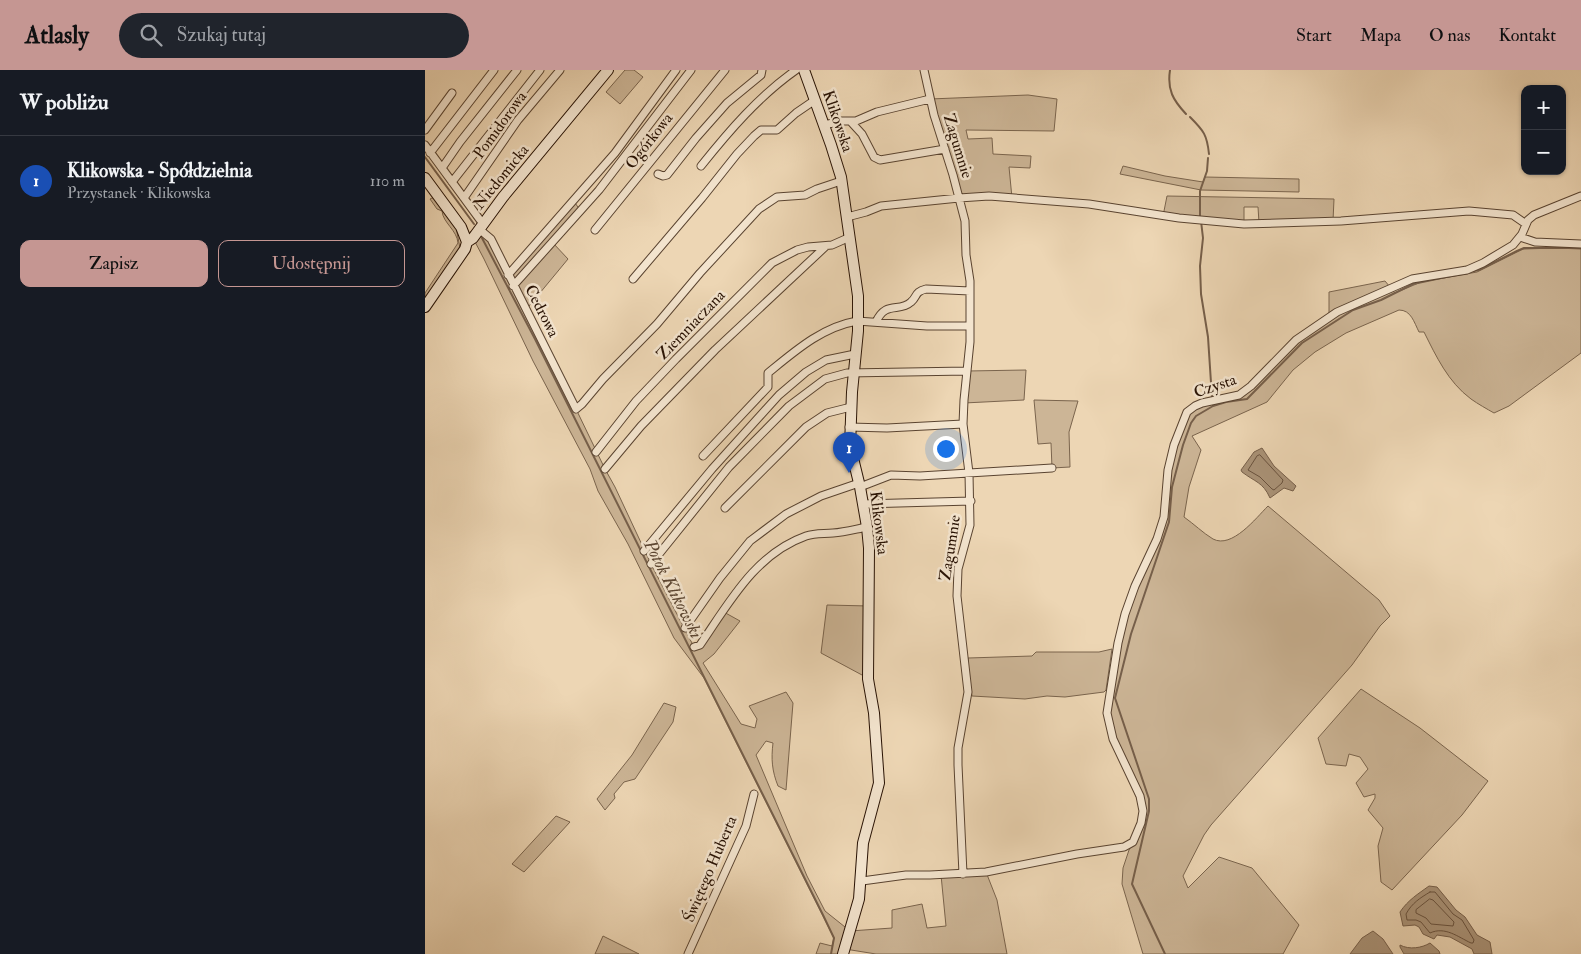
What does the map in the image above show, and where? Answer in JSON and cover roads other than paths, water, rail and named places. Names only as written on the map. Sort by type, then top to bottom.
[{"type":"street","points":[[430,153],[494,70]]},
{"type":"street","points":[[442,168],[477,119],[517,70]]},
{"type":"street","name":"Pomidorowa","points":[[452,182],[541,70]]},
{"type":"street","name":"Pomidorowa","points":[[464,198],[517,120],[560,70]]},
{"type":"street","name":"Niedomicka","points":[[425,307],[465,249],[467,242],[472,239],[503,197],[608,70]]},
{"type":"street","points":[[508,276],[615,153],[676,70]]},
{"type":"street","points":[[513,286],[599,190],[691,70]]},
{"type":"street","name":"Ogórkowa","points":[[595,230],[725,70]]},
{"type":"street","points":[[658,174],[667,175],[727,103],[762,72],[768,70]]},
{"type":"street","points":[[701,166],[738,122],[796,70]]},
{"type":"street","name":"Klikowska","points":[[804,70],[824,125],[841,181],[858,296],[849,446],[863,504],[869,548],[868,679],[874,713],[879,783],[863,843],[862,881],[859,899],[843,954]]},
{"type":"street","name":"Zagumnie","points":[[924,70],[930,99],[965,221],[966,255],[970,281],[970,342],[963,424],[971,501],[970,525],[957,569],[957,596],[968,692],[958,748],[957,765],[963,874]]},
{"type":"street","points":[[425,130],[452,93]]},
{"type":"street","points":[[824,125],[842,121],[856,121],[877,112],[930,99]]},
{"type":"street","points":[[633,279],[754,136],[761,130],[777,130],[796,113],[815,100]]},
{"type":"street","points":[[851,122],[862,134],[874,157],[877,159],[881,160],[945,148]]},
{"type":"street","name":"Cedrowa","points":[[425,145],[491,239],[576,409],[657,324],[699,273],[759,209],[777,197],[784,195],[805,196],[817,189],[841,181]]},
{"type":"street","points":[[425,178],[461,228],[467,242]]},
{"type":"street","points":[[847,217],[881,206],[959,198],[1004,197],[1089,204],[1179,218],[1244,224],[1341,221],[1469,211],[1513,215],[1526,224],[1534,215],[1581,196]]},
{"type":"street","name":"Czysta","points":[[963,874],[986,872],[1124,847],[1133,842],[1141,823],[1143,811],[1141,796],[1113,739],[1107,713],[1117,643],[1135,586],[1157,539],[1164,517],[1169,470],[1174,445],[1187,412],[1202,403],[1239,395],[1251,386],[1296,340],[1337,312],[1412,279],[1467,270],[1483,263],[1513,245],[1520,237],[1526,224]]},
{"type":"street","name":"Ziemniaczana","points":[[596,452],[636,401],[772,263],[797,250],[825,246],[850,237]]},
{"type":"street","points":[[1520,237],[1535,242],[1581,244]]},
{"type":"street","name":"Ziemniaczana","points":[[605,469],[641,426],[715,350],[825,246]]},
{"type":"street","points":[[876,322],[885,310],[910,302],[915,295],[923,290],[969,291]]},
{"type":"street","points":[[703,456],[768,387],[769,373],[792,353],[821,333],[857,321],[927,326],[970,326]]},
{"type":"street","points":[[645,551],[712,469],[779,395],[806,372],[826,360],[855,354]]},
{"type":"street","points":[[651,564],[717,481],[789,406],[825,379],[847,373],[880,371],[967,371]]},
{"type":"street","points":[[725,508],[806,427],[827,413],[851,407]]},
{"type":"street","points":[[849,427],[887,428],[963,424]]},
{"type":"street","points":[[685,628],[720,578],[750,541],[786,514],[821,496],[891,475],[920,476],[1052,468]]},
{"type":"street","points":[[863,504],[971,501]]},
{"type":"street","points":[[694,647],[700,645],[739,586],[750,574],[781,549],[807,536],[867,527]]},
{"type":"street","name":"Świętego Huberta","points":[[688,954],[746,826],[754,794]]},
{"type":"street","points":[[862,881],[905,875],[963,874]]},
{"type":"water","points":[[1262,448],[1274,466],[1296,486],[1293,491],[1284,488],[1270,498],[1261,485],[1242,472],[1241,470],[1254,452]]},
{"type":"water","points":[[1429,886],[1437,887],[1456,910],[1465,917],[1477,935],[1490,942],[1492,954],[1474,954],[1472,949],[1450,937],[1437,935],[1434,939],[1423,934],[1419,927],[1415,925],[1403,926],[1400,912],[1410,901]]},
{"type":"water","points":[[1373,931],[1383,939],[1393,954],[1350,954],[1362,938]]},
{"type":"water","points":[[1430,943],[1440,954],[1404,954],[1400,947],[1400,945],[1407,948],[1415,948]]},
{"type":"waterway","points":[[1170,70],[1170,89],[1186,114]]},
{"type":"waterway","points":[[1190,117],[1204,134],[1209,154]]},
{"type":"waterway","name":"Potok Klikowski","points":[[425,157],[474,224]]},
{"type":"waterway","points":[[1200,217],[1200,191],[1207,171],[1208,158]]},
{"type":"waterway","points":[[1201,221],[1203,238],[1200,266],[1201,294],[1208,337],[1212,398]]},
{"type":"waterway","name":"Potok Klikowski","points":[[482,238],[535,339],[823,915],[834,938],[831,954]]},
{"type":"waterway","points":[[1213,406],[1247,399],[1302,343],[1353,310],[1381,300],[1413,284],[1479,270],[1524,248],[1581,248]]},
{"type":"waterway","points":[[1165,954],[1132,884],[1149,811],[1149,799],[1115,698],[1131,634],[1169,522],[1172,487],[1183,445],[1191,423],[1196,416],[1213,406],[1213,403]]},
{"type":"place","name":"Klikowska - Spółdzielnia","points":[[849,473]]}]
